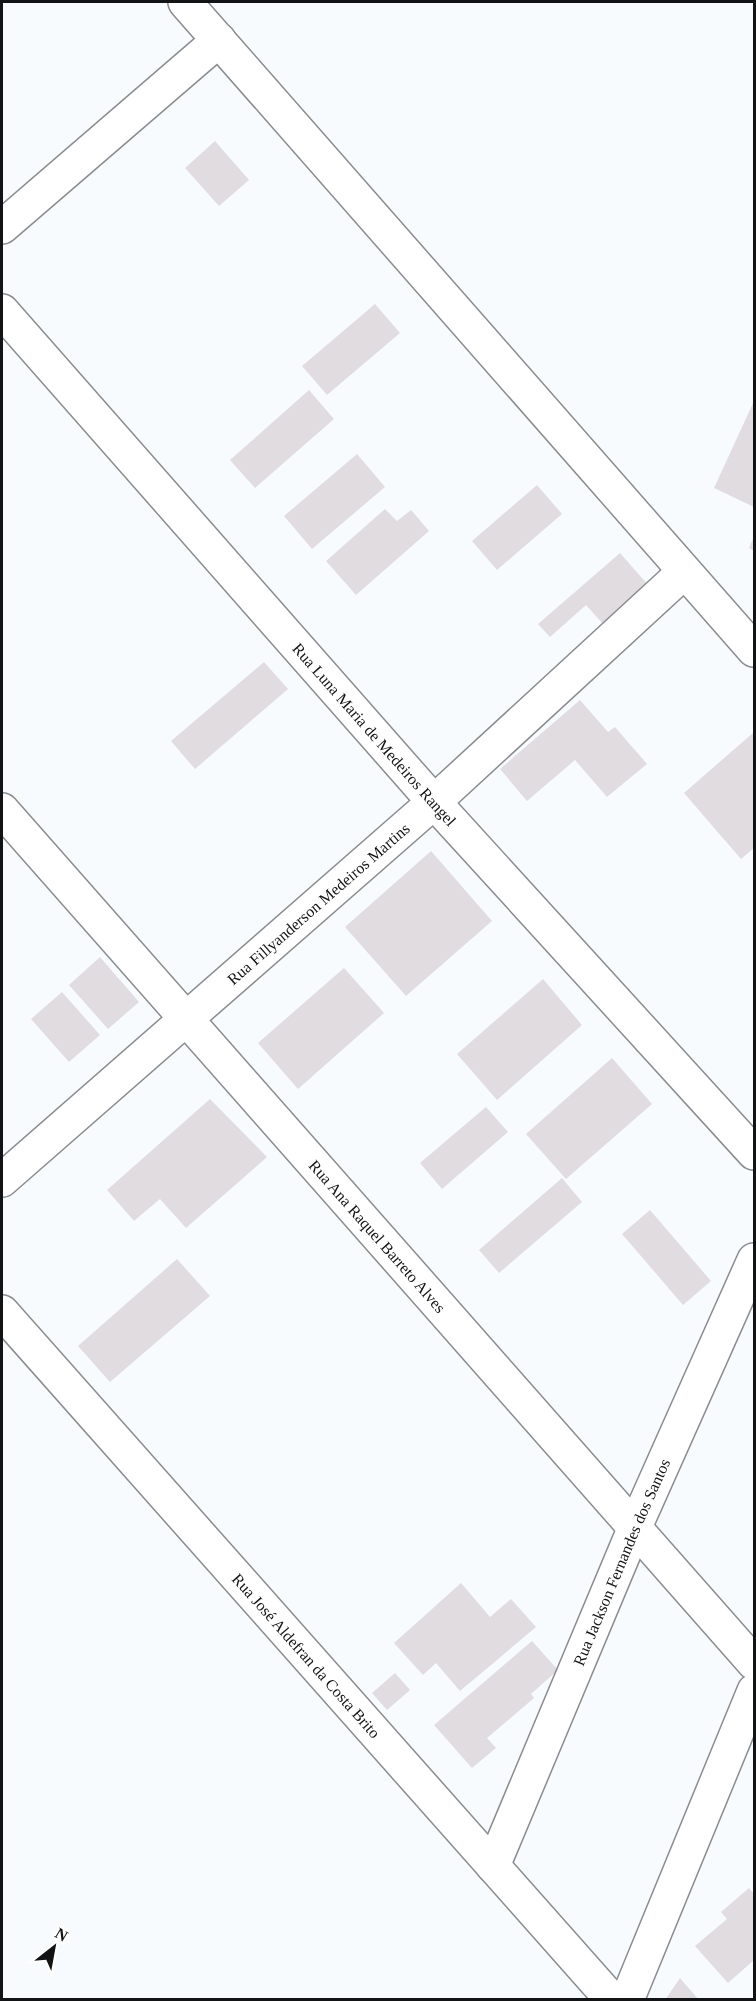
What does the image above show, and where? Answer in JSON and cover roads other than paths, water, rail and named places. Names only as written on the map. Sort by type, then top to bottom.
[{"type":"street","points":[[185,2],[754,650]]},
{"type":"street","points":[[2,227],[219,40]]},
{"type":"street","name":"Rua Luna Maria de Medeiros Rangel","points":[[2,311],[434,802],[754,1153]]},
{"type":"street","name":"Rua Fillyanderson Medeiros Martins","points":[[2,1180],[434,802],[684,572]]},
{"type":"street","name":"Rua Ana Raquel Barreto Alves","points":[[2,810],[754,1663]]},
{"type":"street","name":"Rua Jackson Fernandes dos Santos","points":[[493,1866],[635,1527],[754,1260]]},
{"type":"street","name":"Rua José Aldefran da Costa Brito","points":[[2,1312],[612,2000]]},
{"type":"street","points":[[627,2000],[754,1690]]}]
